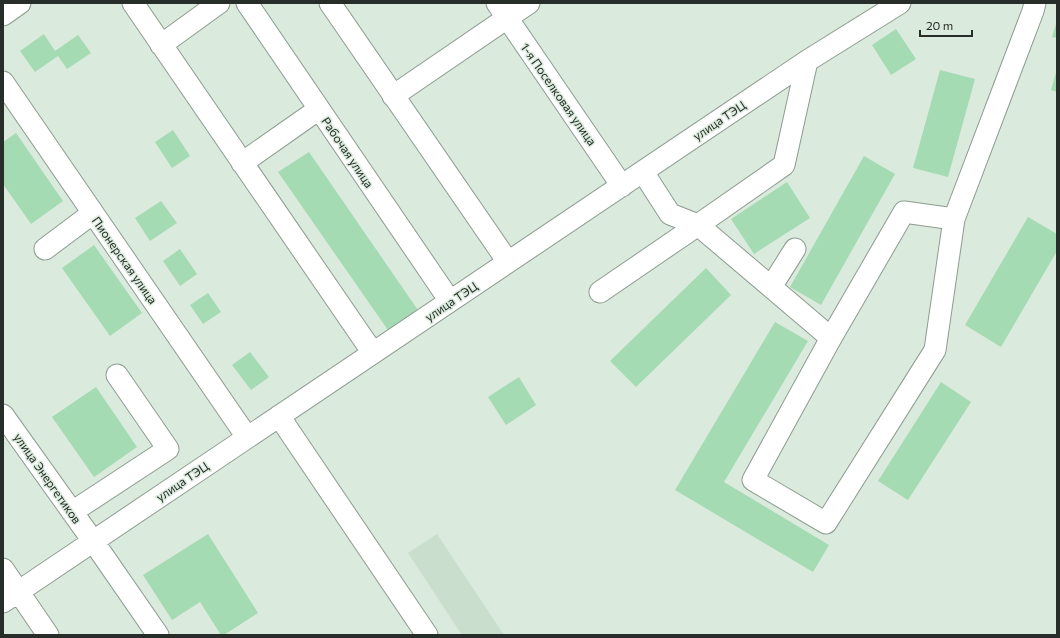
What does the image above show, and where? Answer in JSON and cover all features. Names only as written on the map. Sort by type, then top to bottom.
[{"type":"street","points":[[3,15],[20,3]]},
{"type":"street","points":[[133,3],[373,353]]},
{"type":"street","points":[[161,45],[219,3]]},
{"type":"street","name":"Рабочая улица","points":[[246,3],[450,301]]},
{"type":"street","points":[[330,3],[508,262]]},
{"type":"street","points":[[394,96],[502,11],[529,3]]},
{"type":"street","name":"улица ТЭЦ","points":[[10,596],[807,61],[900,3]]},
{"type":"street","points":[[954,219],[904,212],[831,338],[753,480],[826,523],[935,350],[954,219],[1036,6]]},
{"type":"street","name":"1-я Поселковая улица","points":[[502,11],[622,186]]},
{"type":"street","points":[[600,292],[784,165],[807,61]]},
{"type":"street","name":"Пионерская улица","points":[[3,82],[247,437]]},
{"type":"street","points":[[242,163],[319,109]]},
{"type":"street","points":[[643,172],[670,214],[698,225],[831,338]]},
{"type":"street","points":[[45,249],[93,213]]},
{"type":"street","points":[[771,287],[795,249]]},
{"type":"street","points":[[72,512],[168,449],[117,375]]},
{"type":"street","name":"улица Энергетиков","points":[[3,415],[158,635]]},
{"type":"street","points":[[279,416],[427,635]]},
{"type":"street","points":[[3,569],[10,596],[48,635]]},
{"type":"shaded area","points":[[437,534],[504,635],[462,635],[408,553]]},
{"type":"building","points":[[1057,21],[1057,38],[1052,37]]},
{"type":"building","points":[[896,29],[916,59],[891,75],[872,45]]},
{"type":"building","points":[[44,34],[55,51],[78,35],[91,53],[67,69],[58,56],[35,72],[20,51]]},
{"type":"building","points":[[1057,69],[1057,92],[1051,90]]},
{"type":"building","points":[[940,70],[975,79],[948,177],[913,168]]},
{"type":"building","points":[[173,130],[190,156],[172,168],[155,142]]},
{"type":"building","points":[[16,133],[63,201],[31,224],[3,184],[3,142]]},
{"type":"building","points":[[309,152],[420,313],[390,333],[278,172]]},
{"type":"building","points":[[864,156],[895,174],[821,305],[790,287]]},
{"type":"building","points":[[787,182],[810,218],[754,254],[731,219]]},
{"type":"building","points":[[161,201],[177,223],[150,241],[135,218]]},
{"type":"building","points":[[1028,217],[1057,234],[1057,251],[1001,347],[965,325]]},
{"type":"building","points":[[94,245],[142,313],[110,336],[62,268]]},
{"type":"building","points":[[180,249],[197,274],[180,286],[163,261]]},
{"type":"building","points":[[706,268],[731,295],[636,387],[610,361]]},
{"type":"building","points":[[208,293],[221,312],[203,324],[190,305]]},
{"type":"building","points":[[775,322],[808,341],[724,482],[829,545],[813,572],[675,490]]},
{"type":"building","points":[[250,352],[269,377],[251,390],[232,365]]},
{"type":"building","points":[[519,377],[536,405],[506,425],[488,397]]},
{"type":"building","points":[[941,382],[971,402],[908,500],[878,481]]},
{"type":"building","points":[[96,387],[137,447],[94,477],[52,417]]},
{"type":"building","points":[[208,534],[258,613],[224,635],[221,635],[200,602],[172,620],[143,575]]}]
